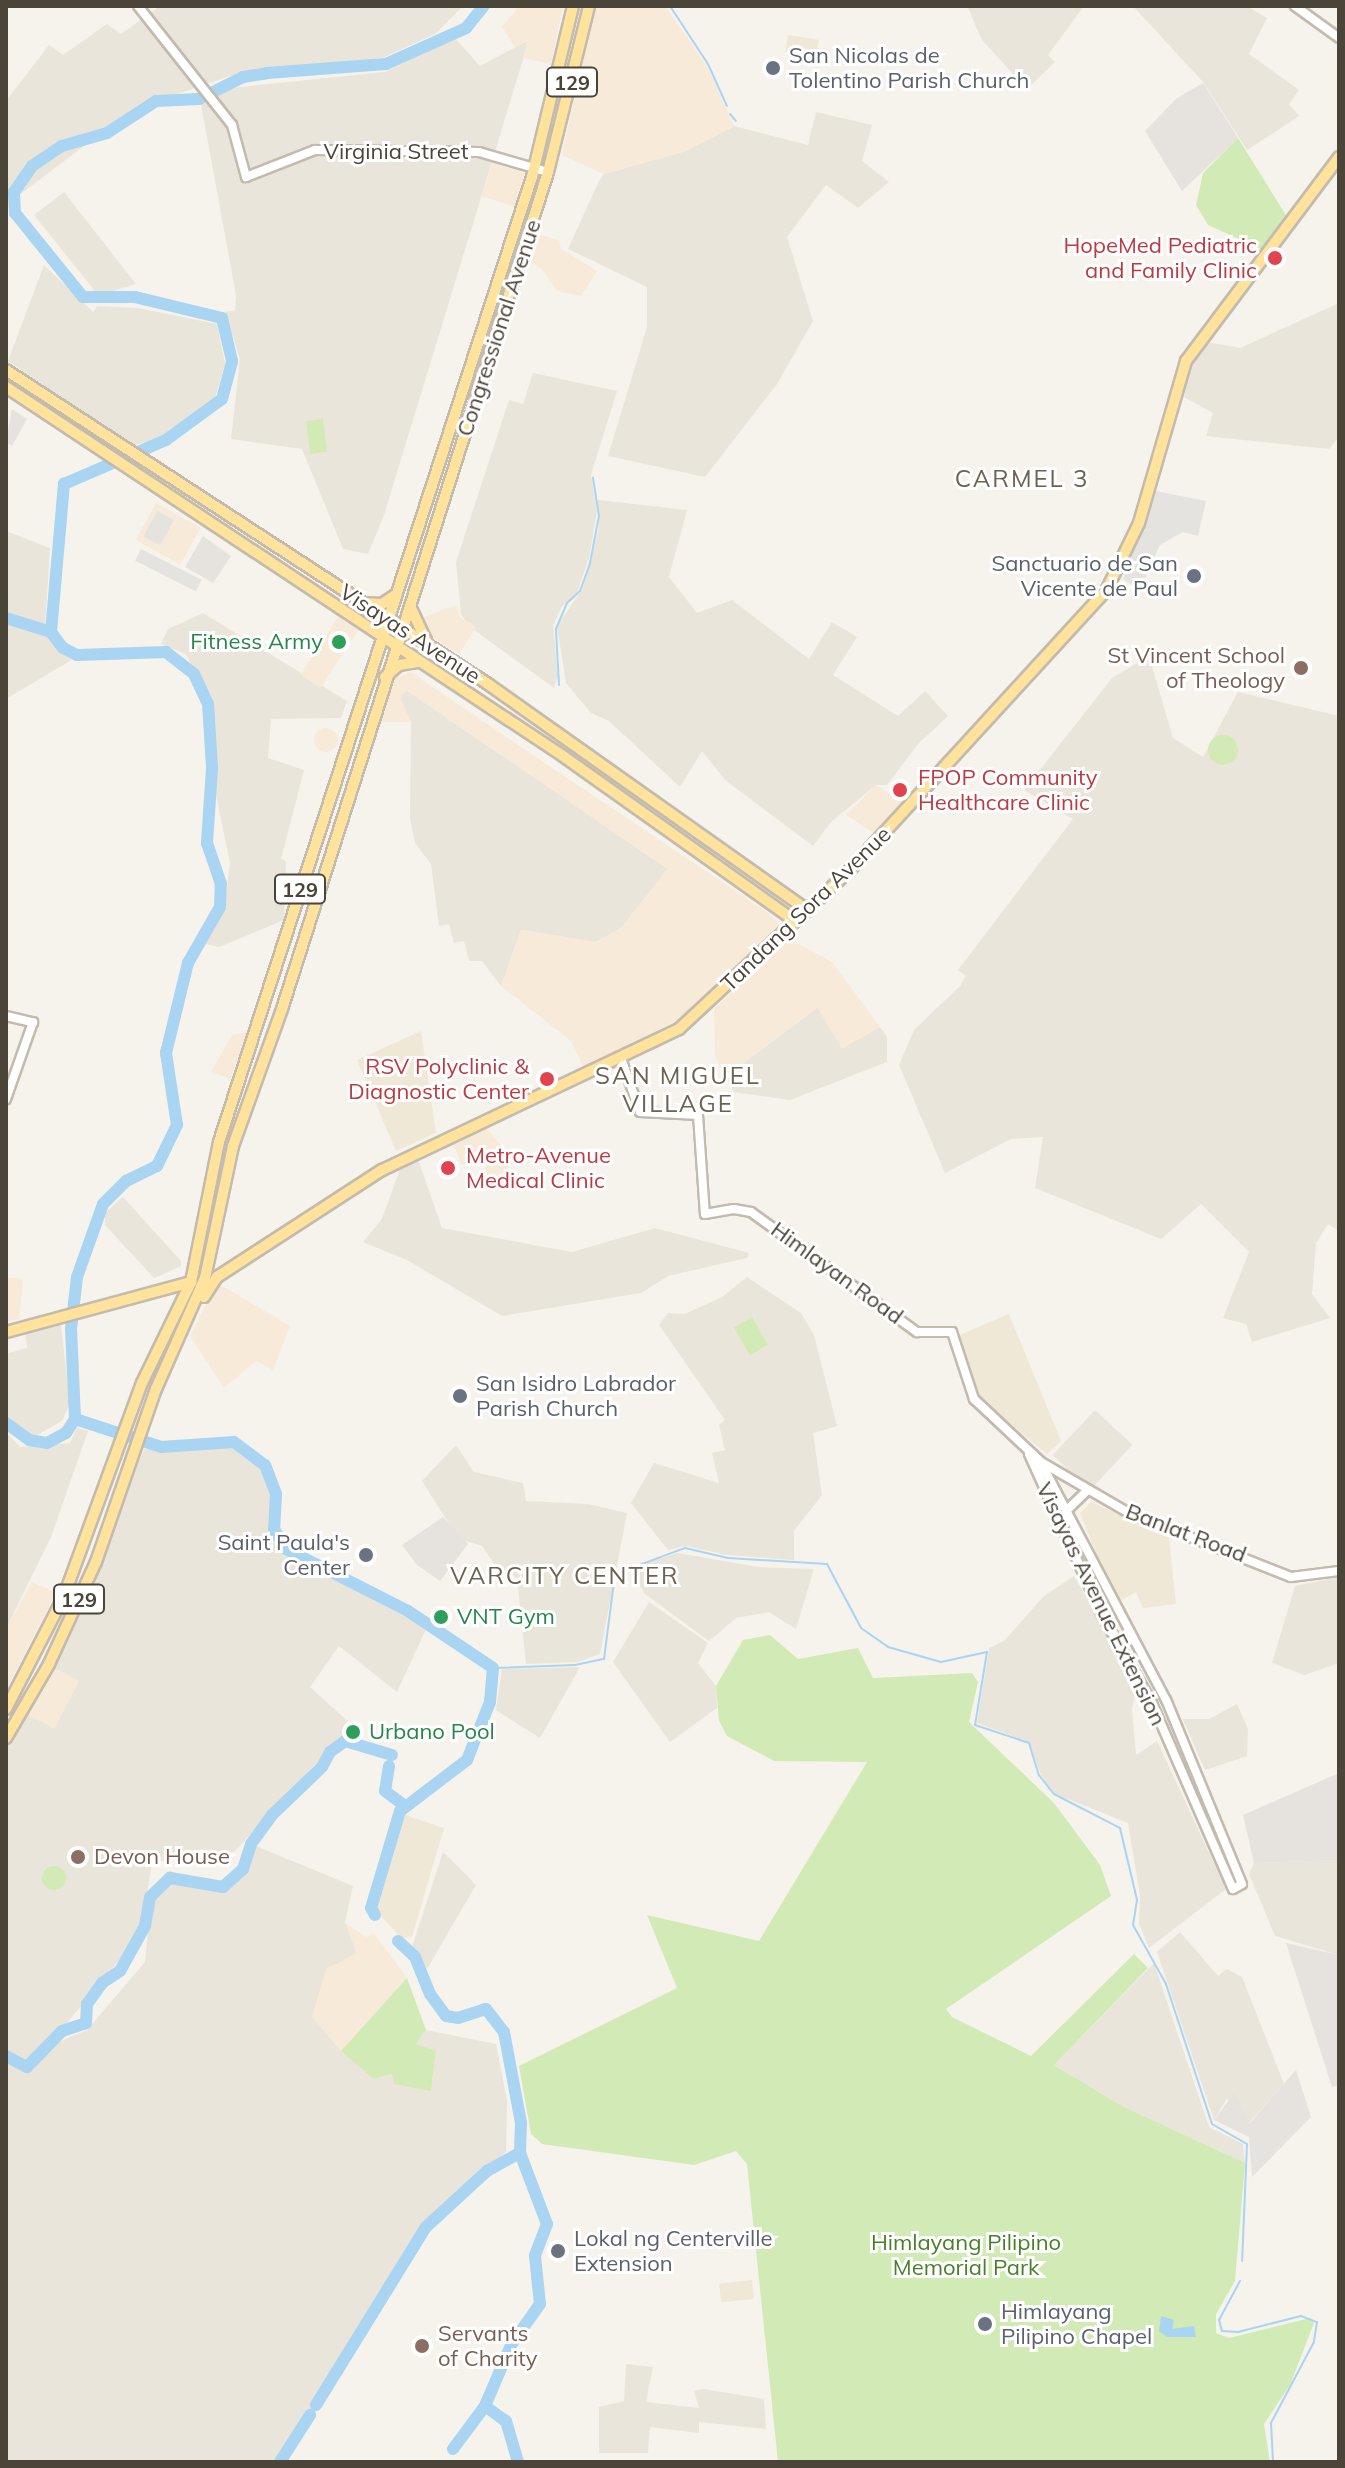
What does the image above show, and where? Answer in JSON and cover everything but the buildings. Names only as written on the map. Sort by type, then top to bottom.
[{"type":"main road","name":"Congressional Avenue","points":[[388,620],[535,168],[573,6]]},
{"type":"main road","name":"Congressional Avenue","points":[[395,645],[548,172],[589,6]]},
{"type":"main road","name":"Tandang Sora Avenue","points":[[195,1303],[220,1275],[389,1166],[621,1058],[690,1020],[807,910],[981,731],[1107,589],[1133,539],[1186,361],[1339,157]]},
{"type":"main road","name":"Visayas Avenue","points":[[6,370],[433,648],[807,910]]},
{"type":"main road","name":"Visayas Avenue","points":[[6,387],[680,837],[795,921]]},
{"type":"main road","points":[[48,415],[56,402]]},
{"type":"main road","points":[[360,601],[382,604],[398,593]]},
{"type":"main road","points":[[410,600],[417,628],[433,648]]},
{"type":"main road","name":"129","points":[[6,1709],[63,1598],[146,1373],[191,1282],[219,1142],[388,620]]},
{"type":"main road","name":"129","points":[[6,1738],[70,1621],[210,1262],[233,1146],[283,1006],[395,645]]},
{"type":"main road","points":[[384,679],[399,665],[419,662]]},
{"type":"main road","points":[[680,837],[688,824]]},
{"type":"main road","points":[[219,1142],[233,1146]]},
{"type":"main road","points":[[210,1262],[220,1275]]},
{"type":"main road","points":[[6,1332],[55,1316],[92,1310],[191,1282]]},
{"type":"street","name":"Virginia Street","points":[[138,6],[215,100],[236,132],[246,177],[315,150],[479,152],[548,172]]},
{"type":"street","points":[[1295,6],[1339,38]]},
{"type":"street","points":[[6,1016],[33,1022],[6,1099]]},
{"type":"street","name":"Himlayan Road","points":[[621,1058],[640,1112],[698,1115],[705,1214],[734,1209],[751,1212],[914,1330],[926,1335],[952,1332],[974,1399],[1041,1462]]},
{"type":"street","name":"Visayas Avenue Extension","points":[[1027,1452],[1103,1617],[1152,1703],[1179,1773],[1238,1886],[1166,1700],[1041,1462]]},
{"type":"street","name":"Banlat Road","points":[[1041,1462],[1141,1519],[1291,1577],[1339,1571]]},
{"type":"street","points":[[1067,1510],[1088,1490]]},
{"type":"street","points":[[1179,1773],[1192,1768]]},
{"type":"shaded area","points":[[160,6],[463,6],[435,34],[382,58],[230,76],[133,109],[6,205],[6,101],[49,45],[63,55],[107,24],[121,34]]},
{"type":"shaded area","points":[[519,6],[563,6],[551,64],[523,58],[528,40],[515,47],[502,27]]},
{"type":"shaded area","points":[[595,6],[665,6],[707,66],[734,126],[686,151],[604,174],[562,155]]},
{"type":"shaded area","points":[[967,6],[1084,6],[1048,55],[1055,62],[1027,89],[982,40]]},
{"type":"shaded area","points":[[1133,6],[1247,6],[1267,18],[1249,54],[1299,90],[1289,104],[1299,116],[1247,150],[1203,82]]},
{"type":"shaded area","points":[[788,35],[819,40],[816,57],[785,52]]},
{"type":"shaded area","points":[[455,38],[480,66],[529,40],[384,515],[368,554],[343,549],[302,449],[231,439],[240,359],[225,312],[235,310],[236,295],[200,99],[231,88],[385,72]]},
{"type":"shaded area","points":[[1203,83],[1238,138],[1182,191],[1145,131],[1177,98]]},
{"type":"shaded area","points":[[816,112],[872,125],[862,161],[889,182],[858,208],[826,185],[787,237],[813,321],[777,384],[705,477],[608,456],[647,327],[647,287],[568,249],[599,181],[604,174],[686,151],[734,126],[808,145]]},
{"type":"shaded area","points":[[492,163],[525,173],[514,206],[482,196]]},
{"type":"shaded area","points":[[64,192],[136,284],[98,295],[34,215]]},
{"type":"shaded area","points":[[537,234],[559,240],[561,249],[597,271],[581,296],[557,291],[542,269],[529,261]]},
{"type":"shaded area","points":[[44,265],[93,312],[97,306],[138,308],[217,324],[225,364],[215,398],[166,436],[132,446],[8,361]]},
{"type":"shaded area","points":[[1339,303],[1339,437],[1329,449],[1206,436],[1213,413],[1184,397],[1190,367],[1206,342],[1240,348]]},
{"type":"shaded area","points":[[533,373],[617,391],[591,475],[597,511],[589,558],[575,598],[562,606],[553,625],[558,676],[554,688],[470,627],[461,614],[456,562],[509,400],[523,404]]},
{"type":"shaded area","points":[[12,409],[27,419],[12,446],[6,442]]},
{"type":"shaded area","points":[[1156,491],[1206,501],[1198,536],[1183,532],[1160,545],[1140,590],[1123,579]]},
{"type":"shaded area","points":[[598,500],[687,510],[669,577],[697,613],[732,600],[809,659],[832,622],[857,637],[833,675],[898,716],[925,691],[948,716],[918,744],[887,785],[876,785],[831,822],[813,846],[725,780],[702,751],[680,787],[609,721],[591,713],[566,683],[557,626],[583,588],[599,528]]},
{"type":"shaded area","points":[[156,503],[201,528],[180,564],[136,540]]},
{"type":"shaded area","points":[[157,511],[174,520],[160,546],[143,537]]},
{"type":"shaded area","points":[[6,531],[50,548],[45,627],[6,617]]},
{"type":"shaded area","points":[[203,536],[231,556],[213,583],[185,567]]},
{"type":"shaded area","points":[[141,549],[202,580],[196,591],[135,561]]},
{"type":"shaded area","points":[[456,605],[460,617],[476,627],[459,654],[423,632],[416,620]]},
{"type":"shaded area","points":[[203,613],[347,701],[341,718],[271,719],[268,758],[304,770],[281,859],[286,861],[284,920],[219,947],[206,944],[224,909],[230,863],[216,795],[213,709],[186,654],[161,644],[168,629]]},
{"type":"shaded area","points":[[338,617],[358,630],[321,688],[300,675]]},
{"type":"shaded area","points":[[6,621],[45,632],[73,659],[6,699]]},
{"type":"shaded area","points":[[1149,656],[1173,738],[1203,757],[1238,692],[1339,716],[1339,1231],[1328,1224],[1316,1243],[1312,1294],[1330,1318],[1252,1342],[1246,1324],[1223,1318],[1249,1252],[1201,1204],[1161,1239],[1035,1188],[1043,1137],[1011,1139],[945,1173],[899,1065],[914,1030],[960,986],[966,976],[958,970],[1073,819],[1024,790],[1112,678]]},
{"type":"shaded area","points":[[410,672],[771,915],[781,926],[683,1017],[584,1068],[571,1041],[501,986],[521,930],[597,942],[621,928],[668,869],[406,690],[400,698],[411,722],[380,722],[393,679]]},
{"type":"shaded area","points":[[406,690],[668,869],[621,928],[596,942],[521,930],[501,986],[482,961],[469,961],[464,941],[454,943],[449,924],[439,926],[431,864],[415,843],[410,819],[411,722],[400,698]]},
{"type":"shaded area","points":[[326,728],[334,732],[338,740],[334,748],[326,752],[318,748],[314,740],[318,732]]},
{"type":"shaded area","points":[[876,785],[903,802],[873,833],[846,815]]},
{"type":"shaded area","points":[[789,939],[832,962],[880,1027],[842,1049],[817,1007],[725,1077],[715,1056],[714,1009]]},
{"type":"shaded area","points":[[818,1007],[842,1048],[880,1027],[887,1037],[887,1062],[790,1100],[734,1092],[725,1077]]},
{"type":"shaded area","points":[[421,1031],[436,1133],[396,1151],[357,1060]]},
{"type":"shaded area","points":[[248,1032],[230,1079],[211,1072],[232,1035]]},
{"type":"shaded area","points":[[485,1127],[515,1160],[493,1183],[485,1180],[485,1164],[462,1165],[453,1144]]},
{"type":"shaded area","points":[[418,1159],[442,1228],[572,1252],[655,1228],[749,1253],[747,1258],[668,1276],[641,1293],[502,1316],[407,1260],[363,1242],[382,1219],[400,1169]]},
{"type":"shaded area","points":[[123,1197],[181,1261],[181,1266],[154,1278],[105,1225],[105,1213]]},
{"type":"shaded area","points":[[6,1277],[23,1279],[19,1319],[6,1322]]},
{"type":"shaded area","points":[[747,1277],[801,1313],[814,1335],[837,1426],[813,1433],[822,1495],[794,1531],[794,1560],[726,1555],[686,1546],[668,1550],[631,1503],[654,1463],[719,1483],[712,1453],[725,1450],[719,1425],[725,1420],[659,1325],[668,1313],[685,1314],[722,1297]]},
{"type":"shaded area","points":[[217,1283],[290,1326],[273,1370],[256,1361],[224,1388],[190,1336]]},
{"type":"shaded area","points":[[1009,1314],[1061,1441],[1047,1454],[979,1398],[957,1336]]},
{"type":"shaded area","points":[[61,1325],[70,1403],[62,1421],[32,1438],[6,1419],[6,1354],[27,1348],[25,1332]]},
{"type":"shaded area","points":[[1095,1410],[1132,1445],[1090,1490],[1053,1455]]},
{"type":"shaded area","points":[[77,1428],[88,1431],[51,1537],[6,1629],[6,1432],[20,1447],[70,1443]]},
{"type":"shaded area","points":[[231,1443],[263,1467],[271,1496],[271,1531],[280,1552],[427,1627],[397,1692],[339,1646],[310,1687],[352,1725],[234,1852],[152,1862],[141,1934],[47,2047],[87,2030],[145,1962],[151,1899],[170,1882],[224,1891],[244,1874],[256,1846],[353,1886],[345,1922],[357,1953],[334,1969],[313,2017],[374,2079],[392,2074],[431,2090],[436,2052],[416,2044],[426,2030],[496,2044],[507,2100],[506,2152],[429,2223],[424,2220],[279,2462],[6,2462],[6,1747],[77,1616],[144,1449]]},
{"type":"shaded area","name":"VARCITY CENTER","points":[[456,1445],[474,1472],[523,1483],[526,1501],[588,1504],[627,1513],[600,1654],[578,1662],[526,1664],[517,1578],[494,1564],[482,1546],[459,1539],[422,1481]]},
{"type":"shaded area","points":[[1091,1502],[1169,1538],[1176,1604],[1143,1608],[1136,1592],[1116,1603],[1080,1513]]},
{"type":"shaded area","points":[[443,1517],[468,1544],[440,1581],[417,1565],[402,1545]]},
{"type":"shaded area","points":[[678,1553],[758,1567],[814,1569],[796,1629],[769,1612],[736,1618],[709,1641],[645,1594],[632,1573],[635,1566]]},
{"type":"shaded area","points":[[1074,1576],[1137,1686],[1132,1709],[1136,1755],[1157,1741],[1226,1889],[1149,1948],[1139,1924],[1140,1895],[1128,1823],[1055,1794],[1041,1775],[1029,1742],[977,1723],[989,1648],[1004,1641],[1044,1596]]},
{"type":"shaded area","points":[[1339,1577],[1339,1663],[1304,1675],[1272,1663],[1295,1586]]},
{"type":"shaded area","points":[[32,1582],[56,1593],[6,1690],[6,1629]]},
{"type":"shaded area","points":[[649,1602],[708,1643],[698,1663],[716,1686],[717,1708],[670,1742],[613,1662]]},
{"type":"shaded area","points":[[53,1667],[79,1681],[54,1729],[28,1715]]},
{"type":"shaded area","points":[[580,1667],[540,1738],[496,1710],[502,1669]]},
{"type":"shaded area","points":[[1237,1704],[1248,1729],[1247,1756],[1205,1770],[1183,1719],[1209,1719]]},
{"type":"shaded area","points":[[1339,1773],[1339,1860],[1254,1863],[1243,1815]]},
{"type":"shaded area","points":[[402,1814],[444,1828],[412,1937],[401,1938],[373,1907]]},
{"type":"shaded area","points":[[443,1852],[476,1885],[427,1969],[412,1947]]},
{"type":"shaded area","points":[[1339,1860],[1339,1955],[1275,1936],[1249,1874],[1254,1863]]},
{"type":"shaded area","points":[[345,1922],[366,1937],[374,1933],[407,1978],[341,2051],[312,2017],[326,1969],[357,1953]]},
{"type":"shaded area","points":[[1180,1932],[1218,1976],[1227,1969],[1242,1977],[1284,2084],[1248,2124],[1227,2098],[1214,2120],[1157,1952]]},
{"type":"shaded area","points":[[1286,1943],[1339,1955],[1339,2085],[1332,2087]]},
{"type":"shaded area","points":[[1154,1963],[1209,2127],[1243,2144],[1245,2163],[1122,2106],[1054,2065]]},
{"type":"shaded area","points":[[1296,2070],[1311,2117],[1252,2177],[1249,2137],[1214,2120],[1235,2092],[1249,2124]]},
{"type":"shaded area","points":[[752,2280],[754,2299],[721,2302],[719,2283]]},
{"type":"shaded area","points":[[626,2364],[653,2367],[646,2402],[699,2408],[694,2391],[703,2389],[764,2399],[766,2429],[699,2422],[699,2433],[650,2427],[648,2453],[599,2453],[599,2407],[624,2401]]},
{"type":"green space","points":[[1238,138],[1287,217],[1263,250],[1208,225],[1196,205],[1203,173]]},
{"type":"green space","points":[[323,419],[327,452],[310,454],[306,421]]},
{"type":"green space","points":[[1223,735],[1229,736],[1237,744],[1237,756],[1229,764],[1223,765],[1217,764],[1209,756],[1208,750],[1209,744],[1217,736]]},
{"type":"green space","points":[[752,1317],[768,1345],[750,1355],[734,1328]]},
{"type":"green space","name":"Himlayang Pilipino Memorial Park","points":[[770,1635],[798,1659],[858,1648],[873,1678],[972,1673],[978,1682],[969,1722],[1054,1803],[1100,1865],[1111,1896],[946,2009],[952,2017],[1031,2056],[1134,1954],[1148,1968],[1054,2065],[1122,2106],[1245,2163],[1235,2281],[1216,2314],[1216,2333],[1229,2338],[1310,2318],[1314,2323],[1290,2385],[1264,2424],[1270,2462],[778,2462],[747,2164],[736,2151],[694,2165],[542,2144],[531,2134],[519,2066],[677,1988],[647,1915],[759,1941],[867,1762],[774,1761],[727,1736],[719,1721],[716,1686],[743,1640]]},
{"type":"green space","points":[[54,1866],[62,1870],[66,1878],[62,1886],[54,1890],[46,1886],[42,1878],[46,1870]]},
{"type":"green space","points":[[407,1978],[426,2030],[416,2044],[436,2051],[431,2091],[394,2084],[392,2074],[374,2079],[341,2051]]},
{"type":"water","points":[[1161,2316],[1174,2320],[1172,2329],[1194,2326],[1196,2337],[1167,2337],[1159,2331]]},
{"type":"waterway","points":[[6,1423],[29,1440],[47,1443],[66,1433],[75,1419],[71,1329],[77,1277],[103,1204],[126,1181],[157,1166],[177,1125],[166,1053],[188,963],[220,907],[221,884],[207,843],[212,767],[208,704],[194,674],[166,652],[77,655],[63,648],[51,632],[64,484],[166,440],[222,399],[232,361],[222,318],[135,297],[83,297],[15,213],[14,192],[32,166],[62,146],[107,133],[156,101],[199,99],[243,77],[267,73],[386,64],[466,28],[484,6]]},
{"type":"waterway","points":[[670,6],[708,64],[727,106]]},
{"type":"waterway","points":[[730,114],[736,121]]},
{"type":"waterway","points":[[559,685],[556,629],[567,603],[580,591],[590,563],[599,516],[593,477]]},
{"type":"waterway","points":[[6,618],[51,632]]},
{"type":"waterway","points":[[75,1419],[161,1447],[234,1442],[265,1465],[276,1494],[274,1529],[286,1549],[408,1611],[493,1668],[490,1702],[467,1760],[400,1811],[371,1908],[375,1915]]},
{"type":"waterway","points":[[493,1668],[575,1665],[604,1659],[615,1574],[685,1548],[728,1558],[827,1564],[861,1628],[888,1647],[941,1662],[987,1652],[975,1725],[1029,1743],[1039,1775],[1054,1794],[1120,1828],[1137,1900],[1133,1925],[1166,1984],[1212,2124],[1247,2144],[1242,2261]]},
{"type":"waterway","points":[[6,2056],[27,2067],[62,2031],[86,2023],[87,2004],[102,1983],[120,1971],[145,1926],[150,1897],[170,1878],[223,1887],[243,1869],[251,1844],[272,1815],[322,1767],[330,1752],[345,1741],[392,1755]]},
{"type":"waterway","points":[[389,1766],[385,1791],[405,1806]]},
{"type":"waterway","points":[[398,1941],[415,1957],[430,1994],[446,2016],[458,2018],[486,2009],[504,2032],[521,2123],[520,2153],[547,2224],[535,2256],[540,2304],[511,2345],[485,2406]]},
{"type":"waterway","points":[[316,2405],[426,2227],[487,2171],[520,2153]]},
{"type":"waterway","points":[[1240,2281],[1219,2320],[1222,2331],[1238,2332],[1301,2316],[1317,2322],[1314,2342],[1271,2423],[1273,2462]]},
{"type":"waterway","points":[[453,2449],[485,2406],[506,2421],[518,2462]]},
{"type":"waterway","points":[[280,2462],[310,2415]]},
{"type":"place","name":"San Nicolas de Tolentino Parish Church","points":[[773,68]]},
{"type":"place","name":"HopeMed Pediatric and Family Clinic","points":[[1275,258]]},
{"type":"place","name":"Sanctuario de San Vicente de Paul","points":[[1194,576]]},
{"type":"place","name":"Fitness Army","points":[[339,642]]},
{"type":"place","name":"St Vincent School of Theology","points":[[1301,668]]},
{"type":"place","name":"FPOP Community Healthcare Clinic","points":[[900,790]]},
{"type":"place","name":"RSV Polyclinic & Diagnostic Center","points":[[547,1079]]},
{"type":"place","name":"Metro-Avenue Medical Clinic","points":[[448,1168]]},
{"type":"place","name":"San Isidro Labrador Parish Church","points":[[460,1396]]},
{"type":"place","name":"Saint Paula's Center","points":[[366,1555]]},
{"type":"place","name":"VNT Gym","points":[[441,1617]]},
{"type":"place","name":"Urbano Pool","points":[[353,1732]]},
{"type":"place","name":"Devon House","points":[[78,1857]]},
{"type":"place","name":"Lokal ng Centerville Extension","points":[[558,2251]]},
{"type":"place","name":"Himlayang Pilipino Chapel","points":[[985,2324]]},
{"type":"place","name":"Servants of Charity","points":[[422,2346]]},
{"type":"district","name":"CARMEL 3","points":[[1022,479]]},
{"type":"district","name":"SAN MIGUEL VILLAGE","points":[[678,1090]]},
{"type":"district","name":"VARCITY CENTER","points":[[565,1576]]}]
